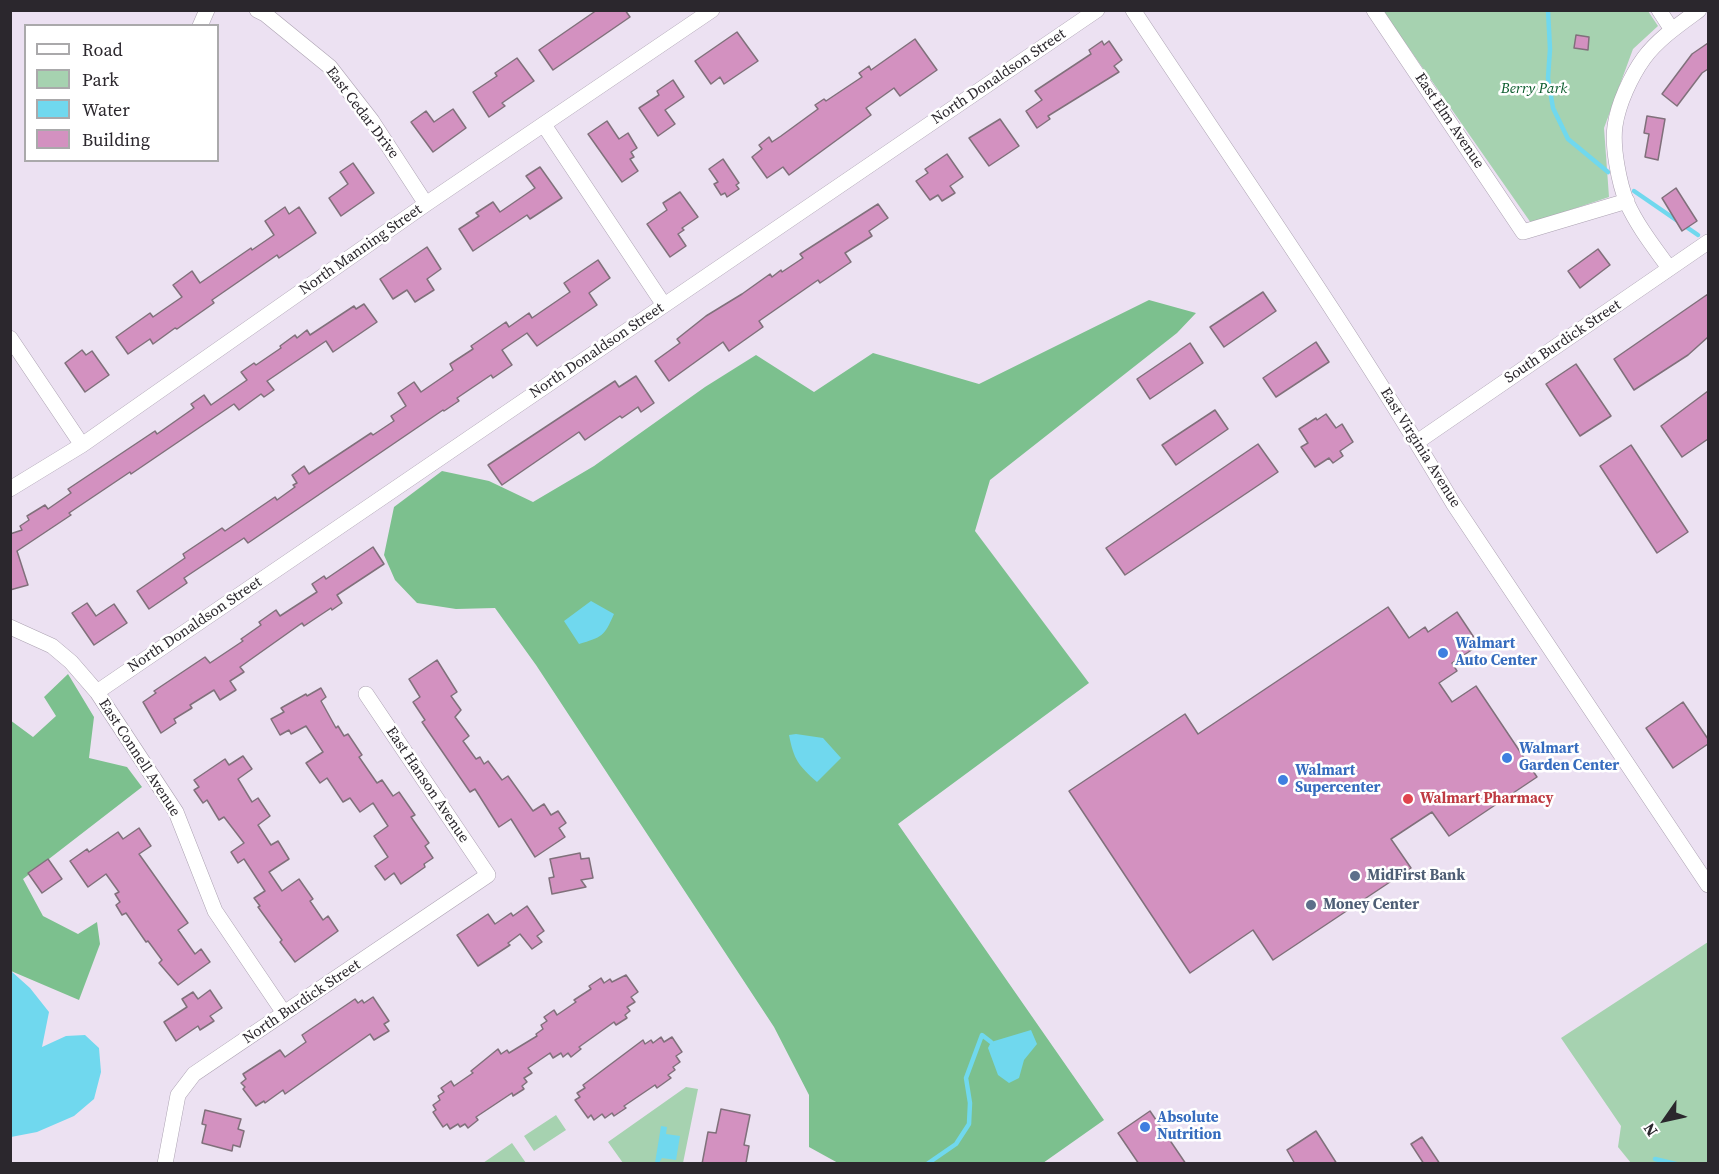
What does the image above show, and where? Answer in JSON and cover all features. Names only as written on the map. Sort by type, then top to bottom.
[{"type":"street","points":[[201,24],[207,10]]},
{"type":"street","name":"East Cedar Drive","points":[[257,10],[330,67],[372,122],[426,204]]},
{"type":"street","name":"North Manning Street","points":[[10,489],[82,445],[426,204],[712,10]]},
{"type":"street","name":"North Donaldson Street","points":[[97,692],[1097,10]]},
{"type":"street","name":"East Virginia Avenue","points":[[1133,10],[1417,442],[1453,502],[1708,885]]},
{"type":"street","name":"East Elm Avenue","points":[[1374,10],[1523,232],[1627,201]]},
{"type":"street","points":[[1659,10],[1672,30]]},
{"type":"street","points":[[1669,268],[1644,233],[1627,201],[1617,166],[1615,126],[1625,93],[1644,58],[1672,30],[1700,10]]},
{"type":"street","points":[[544,125],[664,304]]},
{"type":"street","name":"South Burdick Street","points":[[1417,442],[1708,242]]},
{"type":"street","points":[[10,338],[82,445]]},
{"type":"street","name":"East Connell Avenue","points":[[10,627],[52,646],[71,662],[97,692],[176,812],[215,911],[285,1014]]},
{"type":"street","name":"East Hanson Avenue","points":[[366,694],[488,875]]},
{"type":"street","name":"North Burdick Street","points":[[165,1164],[178,1095],[194,1074],[488,875]]},
{"type":"green space","name":"Berry Park","points":[[1383,11],[1648,11],[1658,26],[1633,49],[1604,128],[1609,197],[1531,223]]},
{"type":"green space","points":[[1149,300],[1196,313],[1177,333],[990,480],[975,531],[1089,683],[898,824],[1104,1120],[1043,1163],[838,1163],[809,1147],[809,1095],[774,1027],[536,665],[495,608],[456,609],[417,603],[395,580],[384,555],[394,507],[442,471],[489,481],[533,502],[594,466],[705,387],[756,355],[814,392],[873,353],[979,384]]},
{"type":"green space","points":[[68,674],[94,717],[89,758],[127,767],[142,787],[23,879],[43,916],[78,934],[97,922],[100,944],[79,1000],[11,971],[10,720],[33,737],[56,716],[44,697]]},
{"type":"green space","points":[[1708,942],[1708,1163],[1631,1163],[1618,1147],[1621,1126],[1561,1038]]},
{"type":"green space","points":[[686,1087],[698,1089],[683,1163],[623,1163],[608,1142]]},
{"type":"green space","points":[[556,1115],[566,1130],[534,1151],[524,1136]]},
{"type":"green space","points":[[512,1143],[526,1163],[483,1163]]},
{"type":"water","points":[[591,601],[614,614],[605,632],[593,640],[579,644],[564,621]]},
{"type":"water","points":[[789,735],[823,738],[841,758],[817,782],[801,766],[795,756]]},
{"type":"water","points":[[11,971],[30,988],[49,1012],[42,1047],[66,1036],[85,1035],[99,1048],[101,1072],[94,1099],[74,1116],[37,1132],[11,1137]]},
{"type":"water","points":[[1031,1030],[1037,1044],[1024,1060],[1019,1078],[1009,1083],[998,1075],[988,1048],[991,1042]]},
{"type":"water","points":[[661,1126],[667,1127],[666,1134],[680,1136],[676,1160],[662,1158],[659,1163],[655,1163]]},
{"type":"building","points":[[597,10],[625,10],[630,17],[553,70],[539,50]]},
{"type":"building","points":[[737,32],[758,61],[724,84],[720,77],[711,84],[695,61]]},
{"type":"building","points":[[1576,35],[1589,37],[1588,50],[1574,48]]},
{"type":"building","points":[[915,39],[937,70],[900,96],[894,88],[866,108],[871,115],[789,175],[783,167],[767,178],[752,157],[762,149],[759,145],[769,137],[772,142],[781,136],[818,109],[815,105],[824,99],[826,101],[862,77],[859,73],[869,66],[871,70]]},
{"type":"building","points":[[1102,41],[1104,45],[1109,41],[1122,60],[1114,66],[1119,72],[1048,116],[1050,119],[1037,128],[1026,111],[1042,100],[1035,91],[1091,54],[1089,50]]},
{"type":"building","points":[[1708,43],[1708,69],[1702,73],[1677,106],[1662,94],[1692,54]]},
{"type":"building","points":[[517,58],[534,81],[502,103],[505,106],[489,117],[473,92],[497,76],[495,73]]},
{"type":"building","points":[[673,80],[684,97],[665,110],[675,124],[658,136],[639,108],[659,95],[657,91]]},
{"type":"building","points":[[453,109],[466,128],[433,152],[411,122],[426,111],[434,122]]},
{"type":"building","points":[[1647,116],[1665,119],[1658,160],[1645,157],[1649,134],[1644,133]]},
{"type":"building","points":[[1000,119],[1019,146],[989,166],[969,138]]},
{"type":"building","points":[[607,121],[619,139],[628,133],[637,148],[631,152],[634,157],[630,159],[638,171],[622,182],[588,134]]},
{"type":"building","points":[[947,154],[963,177],[950,186],[955,193],[942,201],[938,195],[930,200],[916,181],[928,173],[925,169]]},
{"type":"building","points":[[723,159],[739,183],[736,185],[739,189],[727,197],[725,193],[721,195],[714,184],[718,182],[709,169]]},
{"type":"building","points":[[353,163],[374,193],[341,216],[329,198],[348,184],[340,172]]},
{"type":"building","points":[[540,167],[562,198],[530,219],[527,215],[473,251],[459,229],[479,216],[476,213],[493,202],[500,212],[535,188],[526,176]]},
{"type":"building","points":[[1676,188],[1697,221],[1682,231],[1662,198]]},
{"type":"building","points":[[680,192],[698,217],[682,228],[684,230],[678,234],[686,246],[670,257],[647,224],[667,210],[663,203]]},
{"type":"building","points":[[878,204],[888,218],[869,231],[872,236],[845,253],[851,262],[820,283],[818,280],[759,321],[763,327],[729,351],[723,342],[669,381],[655,361],[680,343],[677,339],[706,316],[770,274],[772,277],[803,258],[800,254]]},
{"type":"building","points":[[285,207],[289,214],[299,207],[316,233],[279,258],[277,255],[212,300],[214,303],[177,329],[175,328],[153,344],[150,339],[128,354],[116,337],[150,313],[153,317],[182,297],[173,285],[192,271],[200,283],[274,235],[265,221]]},
{"type":"building","points":[[427,247],[441,269],[427,279],[434,290],[415,302],[407,290],[393,299],[380,279]]},
{"type":"building","points":[[1598,249],[1610,265],[1580,288],[1568,271]]},
{"type":"building","points":[[598,260],[610,278],[589,293],[597,305],[537,346],[527,333],[502,350],[512,365],[493,378],[491,375],[457,398],[459,401],[248,543],[244,538],[184,578],[187,583],[149,609],[137,591],[185,558],[183,554],[222,528],[225,531],[275,497],[277,500],[295,487],[293,485],[297,483],[292,475],[304,466],[309,474],[371,433],[373,435],[394,421],[391,416],[406,406],[398,393],[414,382],[421,392],[453,370],[450,364],[473,349],[471,346],[506,322],[509,327],[529,313],[532,318],[570,292],[564,283]]},
{"type":"building","points":[[1263,292],[1276,311],[1224,347],[1210,327]]},
{"type":"building","points":[[1708,294],[1708,337],[1688,355],[1634,390],[1614,359]]},
{"type":"building","points":[[364,304],[377,322],[333,352],[326,341],[267,381],[274,390],[264,397],[261,394],[239,410],[234,404],[69,513],[71,515],[17,551],[28,585],[10,590],[10,534],[22,530],[20,526],[29,520],[27,516],[45,505],[48,509],[71,493],[68,489],[155,431],[157,434],[194,408],[191,404],[204,395],[211,405],[247,380],[241,372],[281,348],[280,346],[295,335],[297,338],[307,330],[310,335],[354,306],[356,309]]},
{"type":"building","points":[[1316,342],[1329,362],[1276,397],[1263,378]]},
{"type":"building","points":[[1190,343],[1203,363],[1150,399],[1137,379]]},
{"type":"building","points":[[82,350],[86,355],[92,351],[109,375],[85,392],[65,363]]},
{"type":"building","points":[[1576,364],[1611,416],[1580,436],[1546,384]]},
{"type":"building","points":[[636,376],[654,403],[641,412],[638,407],[622,418],[620,416],[585,440],[579,432],[502,485],[488,465],[615,381],[619,387]]},
{"type":"building","points":[[1708,391],[1708,439],[1682,457],[1661,426]]},
{"type":"building","points":[[1215,410],[1228,429],[1176,465],[1162,445]]},
{"type":"building","points":[[1326,414],[1336,428],[1342,424],[1353,442],[1340,451],[1343,456],[1333,463],[1329,458],[1315,467],[1301,447],[1308,443],[1299,429]]},
{"type":"building","points":[[1258,444],[1278,472],[1125,575],[1106,548]]},
{"type":"building","points":[[1631,445],[1688,532],[1657,553],[1600,466]]},
{"type":"building","points":[[373,547],[384,564],[337,595],[342,603],[304,626],[302,623],[240,667],[244,672],[230,681],[236,690],[220,700],[214,690],[190,705],[192,708],[174,719],[176,723],[161,733],[143,702],[156,693],[154,691],[205,657],[210,663],[243,641],[241,639],[261,625],[259,622],[276,610],[280,616],[317,592],[312,584],[324,576],[326,579]]},
{"type":"building","points":[[87,603],[96,616],[114,604],[127,623],[94,645],[72,613]]},
{"type":"building","name":"Walmart Supercenter","points":[[1388,607],[1409,638],[1425,627],[1428,632],[1457,612],[1479,645],[1452,663],[1457,671],[1439,683],[1452,702],[1476,686],[1537,777],[1449,836],[1432,812],[1391,839],[1411,868],[1273,960],[1253,930],[1190,973],[1069,791],[1185,714],[1198,734]]},
{"type":"building","points":[[437,660],[457,692],[451,696],[461,710],[455,717],[469,736],[463,741],[476,759],[480,757],[484,764],[488,761],[502,780],[508,776],[533,811],[544,804],[551,815],[558,811],[566,823],[559,828],[565,837],[535,857],[511,819],[499,827],[475,789],[470,792],[422,722],[425,720],[413,702],[420,697],[409,679]]},
{"type":"building","points":[[321,688],[326,697],[321,701],[336,728],[338,726],[344,736],[348,734],[362,755],[359,757],[377,783],[382,780],[393,796],[399,792],[415,815],[411,817],[429,843],[425,846],[433,858],[424,864],[425,867],[401,884],[394,873],[385,880],[375,866],[388,857],[374,836],[388,826],[373,803],[360,812],[350,798],[343,802],[327,778],[320,783],[306,763],[323,752],[306,726],[291,734],[289,730],[280,735],[271,719],[284,712],[281,708]]},
{"type":"building","points":[[1683,702],[1708,739],[1708,744],[1673,768],[1646,728]]},
{"type":"building","points":[[243,756],[252,769],[238,779],[252,802],[258,798],[270,816],[258,825],[271,845],[278,841],[289,859],[269,872],[282,891],[299,879],[313,899],[310,901],[323,920],[328,916],[338,931],[295,962],[280,942],[282,940],[254,898],[265,891],[244,859],[238,863],[231,852],[244,843],[224,817],[219,820],[207,800],[203,803],[194,790],[199,787],[194,780],[225,759],[229,765]]},
{"type":"building","points":[[139,828],[151,846],[139,854],[188,923],[178,930],[195,954],[201,949],[210,962],[178,985],[159,963],[162,960],[126,913],[122,915],[116,905],[120,902],[115,894],[119,892],[106,874],[88,887],[70,861],[87,849],[89,852],[118,832],[123,839]]},
{"type":"building","points":[[580,853],[581,859],[589,858],[593,878],[581,880],[586,887],[552,894],[549,878],[554,877],[550,859]]},
{"type":"building","points":[[48,859],[62,879],[42,893],[28,873]]},
{"type":"building","points":[[527,906],[544,931],[537,936],[542,942],[532,949],[520,934],[508,943],[510,945],[478,966],[457,935],[488,914],[495,924],[511,913],[513,916]]},
{"type":"building","points":[[626,975],[638,992],[631,997],[635,1002],[627,1007],[630,1011],[625,1015],[627,1018],[616,1025],[614,1022],[579,1047],[581,1049],[571,1057],[568,1053],[563,1057],[561,1053],[553,1058],[550,1053],[528,1068],[532,1073],[524,1078],[527,1082],[522,1086],[524,1089],[513,1096],[512,1093],[476,1117],[478,1120],[468,1128],[465,1124],[460,1127],[458,1124],[450,1129],[447,1124],[443,1127],[433,1112],[436,1110],[433,1105],[440,1100],[438,1096],[444,1092],[441,1088],[451,1081],[454,1086],[473,1073],[471,1071],[498,1049],[501,1054],[507,1050],[509,1053],[537,1036],[536,1034],[543,1029],[541,1025],[547,1021],[544,1017],[554,1010],[557,1015],[576,1002],[574,1000],[591,989],[589,986],[601,978],[604,983]]},
{"type":"building","points":[[210,990],[222,1008],[210,1016],[214,1021],[200,1030],[198,1026],[176,1041],[164,1022],[187,1007],[182,999],[193,992],[198,999]]},
{"type":"building","points":[[373,997],[389,1021],[384,1024],[389,1031],[374,1040],[370,1034],[285,1094],[283,1090],[265,1103],[264,1101],[256,1106],[243,1089],[245,1087],[241,1083],[246,1079],[243,1074],[280,1050],[285,1057],[306,1042],[302,1035],[355,999],[358,1003],[362,1000],[364,1003]]},
{"type":"building","points":[[661,1037],[664,1042],[672,1037],[682,1052],[676,1056],[680,1062],[668,1075],[671,1078],[657,1088],[655,1085],[624,1106],[626,1108],[614,1116],[612,1113],[605,1118],[602,1114],[594,1120],[591,1115],[588,1118],[575,1100],[580,1097],[577,1093],[585,1088],[583,1085],[643,1040],[645,1044],[651,1040],[653,1043]]},
{"type":"building","points":[[721,1109],[750,1115],[744,1145],[749,1146],[746,1163],[702,1164],[708,1132],[716,1133]]},
{"type":"building","points":[[205,1110],[241,1119],[238,1129],[244,1131],[240,1147],[233,1145],[232,1151],[202,1143],[206,1125],[202,1124]]},
{"type":"building","points":[[1150,1111],[1186,1164],[1139,1164],[1118,1133]]},
{"type":"building","points":[[1316,1131],[1337,1164],[1295,1164],[1287,1150]]},
{"type":"building","points":[[1422,1137],[1440,1164],[1424,1164],[1411,1144]]},
{"type":"waterway","points":[[1548,10],[1550,49],[1548,78],[1553,108],[1568,139],[1608,172]]},
{"type":"waterway","points":[[1634,191],[1698,235]]},
{"type":"waterway","points":[[927,1164],[956,1144],[969,1124],[970,1103],[966,1078],[982,1035],[991,1042]]},
{"type":"waterway","points":[[1655,1159],[1676,1164]]},
{"type":"place","name":"Walmart Auto Center","points":[[1443,653]]},
{"type":"place","name":"Walmart Garden Center","points":[[1507,758]]},
{"type":"place","name":"Walmart Supercenter","points":[[1283,780]]},
{"type":"place","name":"Walmart Pharmacy","points":[[1408,799]]},
{"type":"place","name":"MidFirst Bank","points":[[1355,876]]},
{"type":"place","name":"Money Center","points":[[1311,905]]},
{"type":"place","name":"Absolute Nutrition","points":[[1145,1127]]}]
